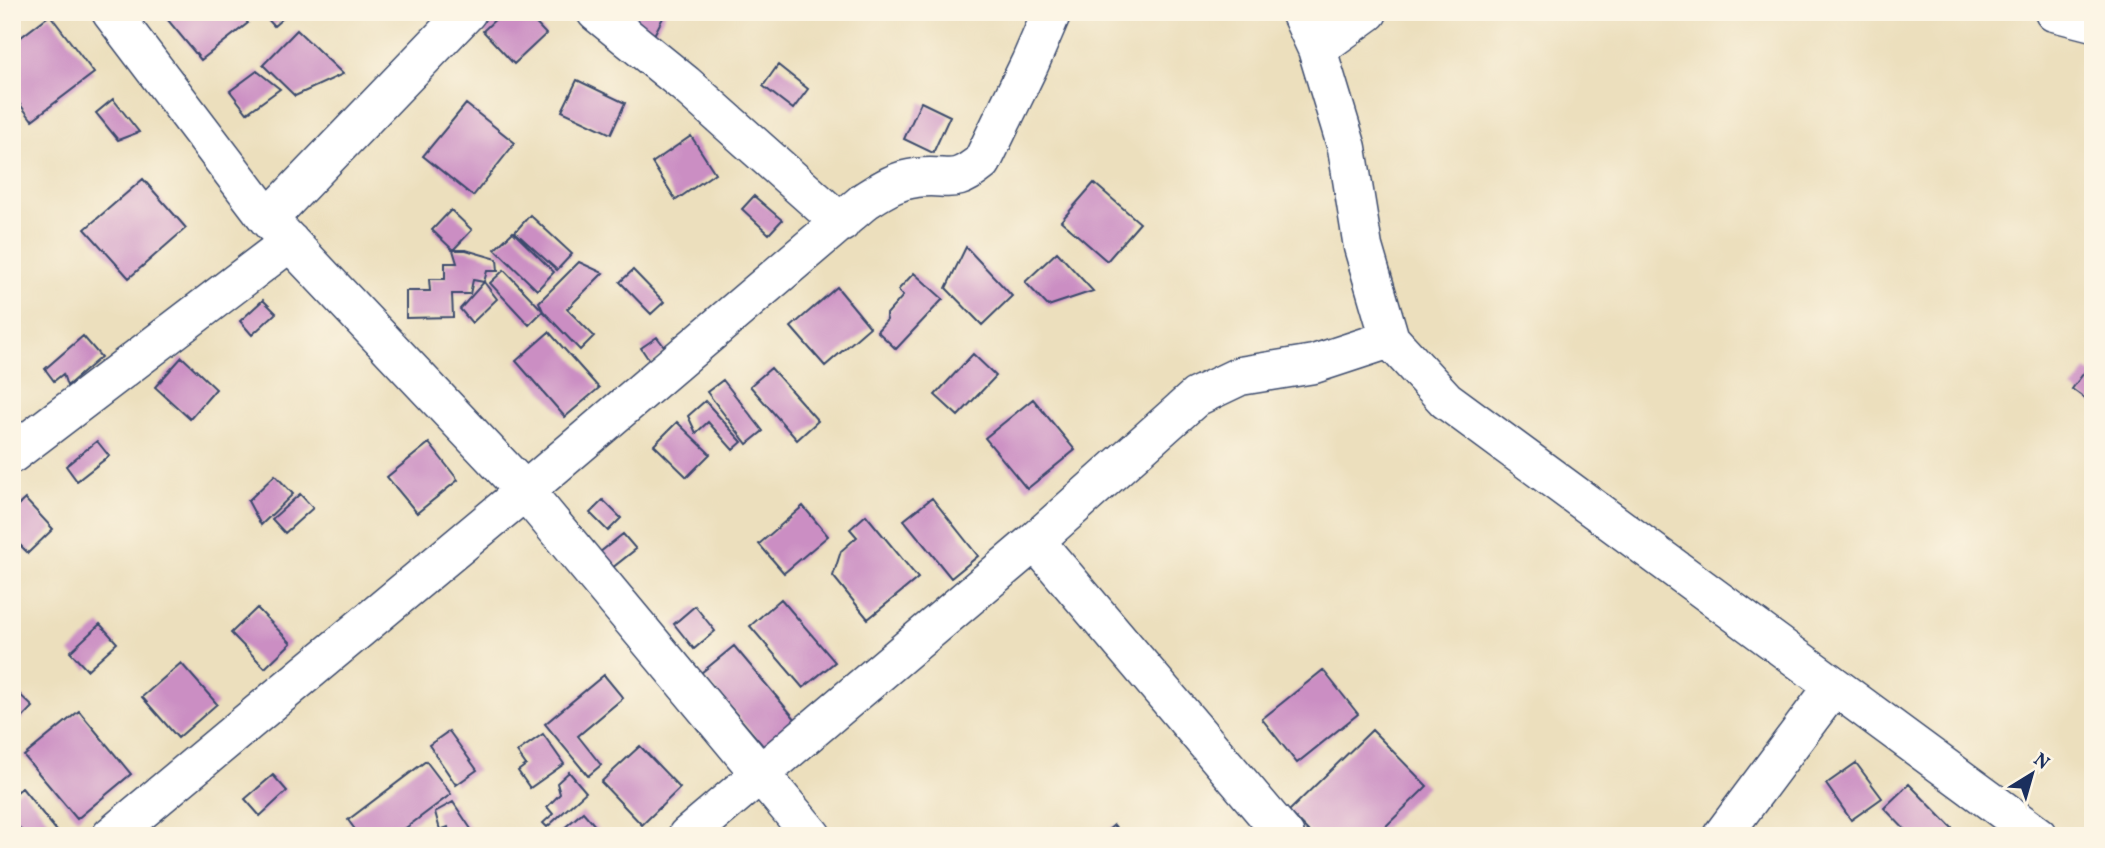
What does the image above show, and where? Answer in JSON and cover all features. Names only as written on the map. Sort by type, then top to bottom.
[{"type":"street","points":[[111,12],[279,231],[525,491],[812,836]]},
{"type":"street","points":[[14,448],[279,231],[467,12]]},
{"type":"street","points":[[596,12],[685,84],[841,223]]},
{"type":"street","points":[[111,836],[525,491],[866,200],[893,183],[916,177],[953,179],[968,174],[982,162],[1052,12]]},
{"type":"street","points":[[1300,12],[1317,49],[1347,148],[1363,247],[1390,339],[1446,400],[2038,836]]},
{"type":"street","points":[[1317,49],[1368,12]]},
{"type":"street","points":[[2054,12],[2093,22]]},
{"type":"street","points":[[687,836],[1035,541],[1196,397],[1240,376],[1314,363],[1390,339]]},
{"type":"street","points":[[1035,541],[1285,836]]},
{"type":"street","points":[[1722,836],[1834,686]]},
{"type":"building","points":[[176,12],[239,12],[248,23],[201,60],[167,19]]},
{"type":"building","points":[[269,12],[290,12],[274,26],[265,16]]},
{"type":"building","points":[[503,12],[525,12],[546,34],[514,64],[483,31]]},
{"type":"building","points":[[621,12],[666,12],[653,37]]},
{"type":"building","points":[[50,15],[94,73],[32,120],[12,94],[12,44]]},
{"type":"building","points":[[297,30],[343,74],[295,96],[263,65]]},
{"type":"building","points":[[778,65],[808,89],[793,109],[763,86]]},
{"type":"building","points":[[257,71],[280,89],[247,113],[230,91]]},
{"type":"building","points":[[577,80],[625,103],[611,134],[562,111]]},
{"type":"building","points":[[113,99],[139,132],[118,140],[96,113]]},
{"type":"building","points":[[921,102],[950,116],[933,153],[904,139]]},
{"type":"building","points":[[466,104],[515,143],[473,196],[423,156]]},
{"type":"building","points":[[691,136],[715,173],[676,200],[652,163]]},
{"type":"building","points":[[143,179],[186,228],[129,278],[85,229]]},
{"type":"building","points":[[1094,183],[1140,223],[1107,261],[1061,221]]},
{"type":"building","points":[[754,196],[782,220],[769,234],[742,209]]},
{"type":"building","points":[[451,210],[472,230],[453,250],[432,230]]},
{"type":"building","points":[[530,215],[572,254],[557,270],[515,232]]},
{"type":"building","points":[[513,232],[554,272],[537,290],[495,249]]},
{"type":"building","points":[[966,247],[1012,296],[982,325],[946,288]]},
{"type":"building","points":[[453,250],[466,250],[497,259],[498,271],[487,271],[484,282],[473,280],[470,294],[452,294],[453,317],[406,318],[406,291],[430,291],[429,279],[445,279],[445,263],[457,263]]},
{"type":"building","points":[[1057,252],[1093,291],[1048,306],[1025,282]]},
{"type":"building","points":[[579,262],[603,273],[567,309],[594,336],[580,350],[543,311],[539,302]]},
{"type":"building","points":[[504,270],[543,311],[529,325],[490,283]]},
{"type":"building","points":[[633,270],[664,302],[651,314],[620,282]]},
{"type":"building","points":[[914,273],[943,299],[896,349],[877,331],[887,320],[886,315],[903,296],[898,290]]},
{"type":"building","points":[[484,282],[497,299],[472,323],[460,309]]},
{"type":"building","points":[[837,287],[870,327],[825,366],[791,327]]},
{"type":"building","points":[[263,300],[276,313],[252,335],[240,321]]},
{"type":"building","points":[[549,332],[599,388],[565,417],[516,361]]},
{"type":"building","points":[[83,336],[101,357],[67,386],[63,374],[54,381],[45,369]]},
{"type":"building","points":[[657,337],[667,350],[651,363],[641,348]]},
{"type":"building","points":[[973,354],[996,376],[958,416],[935,395]]},
{"type":"building","points":[[182,357],[216,389],[190,419],[155,387]]},
{"type":"building","points":[[771,368],[818,421],[797,440],[750,386]]},
{"type":"building","points":[[2086,370],[2093,374],[2093,404],[2072,389]]},
{"type":"building","points":[[723,380],[763,431],[747,444],[707,392]]},
{"type":"building","points":[[1033,399],[1075,450],[1027,489],[985,438]]},
{"type":"building","points":[[705,401],[742,442],[733,450],[708,422],[696,433],[688,416]]},
{"type":"building","points":[[677,422],[710,454],[687,477],[654,445]]},
{"type":"building","points":[[97,441],[109,456],[77,481],[66,466]]},
{"type":"building","points":[[429,443],[458,480],[417,513],[387,477]]},
{"type":"building","points":[[275,475],[293,494],[261,525],[248,501]]},
{"type":"building","points":[[300,494],[313,508],[285,533],[272,519]]},
{"type":"building","points":[[932,498],[978,556],[951,578],[904,520]]},
{"type":"building","points":[[25,499],[53,529],[28,553],[12,537],[12,511]]},
{"type":"building","points":[[603,500],[621,518],[608,531],[590,513]]},
{"type":"building","points":[[803,506],[828,536],[784,573],[759,544]]},
{"type":"building","points":[[866,515],[918,578],[868,619],[833,576],[841,551],[857,537],[850,529]]},
{"type":"building","points":[[623,534],[636,549],[612,568],[599,553]]},
{"type":"building","points":[[781,599],[835,662],[803,688],[750,626]]},
{"type":"building","points":[[695,606],[715,631],[694,649],[674,624]]},
{"type":"building","points":[[257,608],[291,643],[265,668],[231,633]]},
{"type":"building","points":[[100,624],[117,643],[87,670],[70,652]]},
{"type":"building","points":[[734,646],[796,720],[764,747],[701,673]]},
{"type":"building","points":[[181,663],[217,704],[178,738],[142,697]]},
{"type":"building","points":[[1323,670],[1358,714],[1297,763],[1262,719]]},
{"type":"building","points":[[604,675],[623,698],[578,736],[601,765],[588,776],[545,724]]},
{"type":"building","points":[[12,687],[33,707],[12,729]]},
{"type":"building","points":[[79,711],[131,774],[77,819],[24,756]]},
{"type":"building","points":[[1372,730],[1427,786],[1376,836],[1313,836],[1289,811]]},
{"type":"building","points":[[449,731],[477,770],[456,785],[429,745]]},
{"type":"building","points":[[543,734],[564,764],[530,788],[518,771],[526,765],[517,752]]},
{"type":"building","points":[[640,746],[680,788],[642,825],[601,782]]},
{"type":"building","points":[[426,761],[451,794],[395,836],[360,836],[348,820]]},
{"type":"building","points":[[1856,763],[1882,798],[1851,820],[1826,784]]},
{"type":"building","points":[[569,772],[586,792],[547,827],[543,823],[553,814],[547,807],[560,794],[557,783]]},
{"type":"building","points":[[273,775],[287,791],[260,816],[245,799]]},
{"type":"building","points":[[1909,784],[1953,829],[1946,836],[1911,836],[1884,808]]},
{"type":"building","points":[[22,788],[61,836],[26,836],[12,819],[12,796]]},
{"type":"building","points":[[453,802],[473,832],[468,836],[450,836],[448,827],[440,830],[435,812]]},
{"type":"building","points":[[583,812],[604,836],[555,836]]},
{"type":"building","points":[[1114,825],[1123,836],[1101,836]]}]
